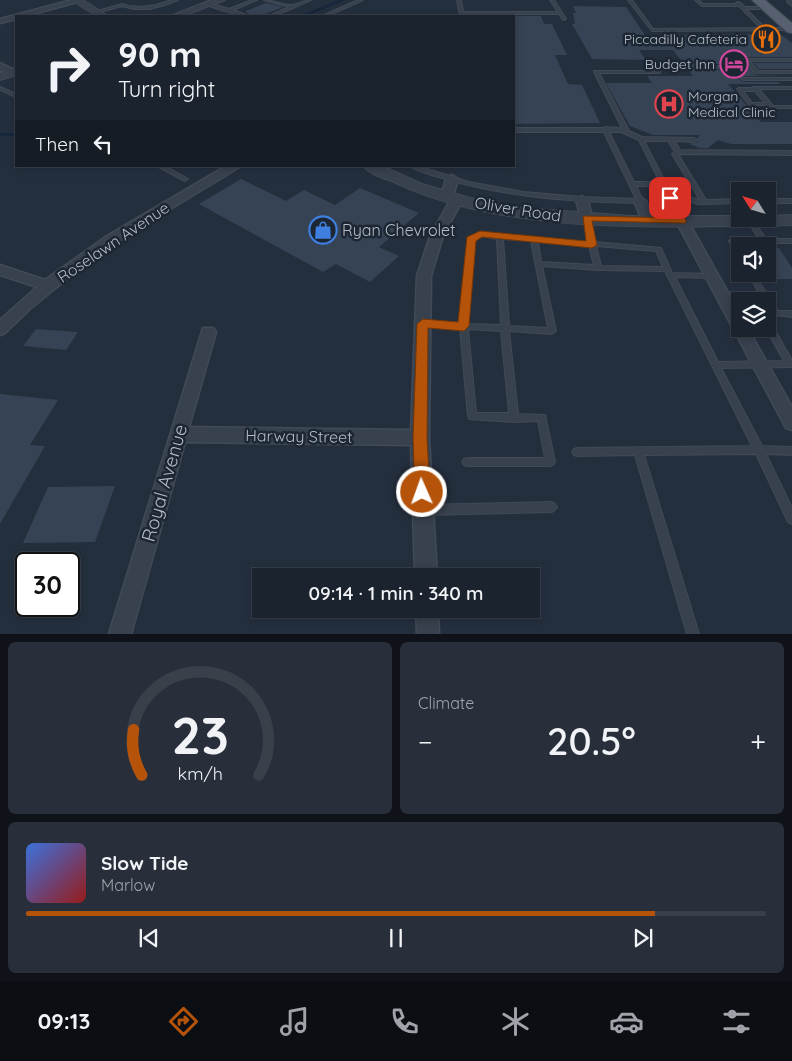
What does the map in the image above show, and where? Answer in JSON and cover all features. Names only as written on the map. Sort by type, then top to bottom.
[{"type":"main road","points":[[753,6],[790,25]]},
{"type":"street","points":[[21,15],[77,0],[100,14]]},
{"type":"street","points":[[179,15],[220,0]]},
{"type":"street","points":[[0,21],[15,17]]},
{"type":"street","points":[[0,66],[14,72]]},
{"type":"street","points":[[0,77],[14,72]]},
{"type":"street","name":"Roselawn Avenue","points":[[0,329],[14,314],[94,252],[228,167]]},
{"type":"street","name":"Oliver Road","points":[[372,167],[418,187],[452,198],[520,212],[586,218],[731,220]]},
{"type":"street","points":[[426,568],[420,438],[424,276],[428,252],[452,198],[452,179]]},
{"type":"street","points":[[582,200],[586,218]]},
{"type":"street","points":[[640,201],[648,220]]},
{"type":"street","name":"Oliver Road","points":[[776,220],[792,220]]},
{"type":"street","points":[[682,221],[712,276],[731,300]]},
{"type":"street","points":[[0,270],[49,286]]},
{"type":"street","name":"Royal Avenue","points":[[120,634],[208,332]]},
{"type":"street","points":[[745,337],[792,423]]},
{"type":"street","name":"Harway Street","points":[[178,434],[420,438]]},
{"type":"street","points":[[427,618],[428,634]]},
{"type":"lane","points":[[100,14],[122,2],[126,8],[150,7],[176,0]]},
{"type":"lane","points":[[228,11],[255,0]]},
{"type":"lane","points":[[266,0],[292,7]]},
{"type":"lane","points":[[273,15],[309,0]]},
{"type":"lane","points":[[326,15],[361,0]]},
{"type":"lane","points":[[459,0],[462,15],[560,13]]},
{"type":"lane","points":[[552,0],[564,19]]},
{"type":"lane","points":[[630,0],[652,30],[765,30],[790,25]]},
{"type":"lane","points":[[697,0],[702,5],[753,6]]},
{"type":"lane","points":[[707,0],[712,5]]},
{"type":"lane","points":[[736,0],[753,6],[765,30]]},
{"type":"lane","points":[[208,4],[243,15]]},
{"type":"lane","points":[[792,60],[746,60],[757,72],[792,72]]},
{"type":"lane","points":[[698,67],[721,67],[744,79],[792,79]]},
{"type":"lane","points":[[626,131],[596,72],[658,72]]},
{"type":"lane","points":[[0,88],[15,95]]},
{"type":"lane","points":[[769,104],[751,104],[739,90],[792,88]]},
{"type":"lane","points":[[756,90],[772,107],[792,107]]},
{"type":"lane","points":[[415,167],[452,179],[512,193],[582,200],[640,201],[605,129]]},
{"type":"lane","points":[[515,130],[605,129],[626,131],[641,139],[694,140]]},
{"type":"lane","points":[[641,139],[682,221]]},
{"type":"lane","points":[[670,139],[678,152]]},
{"type":"lane","points":[[711,146],[726,152]]},
{"type":"lane","points":[[678,152],[792,153]]},
{"type":"lane","points":[[678,152],[675,154],[704,202]]},
{"type":"lane","points":[[162,167],[184,179]]},
{"type":"lane","points":[[632,184],[663,184]]},
{"type":"lane","points":[[670,198],[704,202],[731,201]]},
{"type":"lane","points":[[776,201],[792,201]]},
{"type":"lane","points":[[586,218],[598,268]]},
{"type":"lane","points":[[467,462],[550,462],[542,418],[472,416],[464,326],[471,239],[480,234],[592,245],[659,249],[668,272],[759,450],[792,520]]},
{"type":"lane","points":[[500,237],[505,329],[514,418]]},
{"type":"lane","points":[[423,324],[552,331],[534,240]]},
{"type":"lane","points":[[776,241],[792,241]]},
{"type":"lane","points":[[538,264],[712,276]]},
{"type":"lane","points":[[776,314],[792,314]]},
{"type":"lane","points":[[715,365],[761,366],[791,364],[775,337]]},
{"type":"lane","points":[[638,451],[694,634]]},
{"type":"lane","points":[[577,452],[792,451]]},
{"type":"lane","points":[[423,510],[552,507]]},
{"type":"building","points":[[266,3],[283,7],[263,15],[250,15],[246,11]]},
{"type":"building","points":[[573,6],[626,7],[645,35],[780,34],[792,43],[792,57],[744,57],[742,61],[755,75],[792,76],[745,76],[721,64],[696,64],[694,67],[698,70],[720,70],[744,82],[779,82],[780,84],[728,84],[761,122],[792,122],[792,144],[731,144],[718,140],[708,148],[700,148],[689,144],[698,142],[697,138],[700,135],[653,135],[630,126],[606,83],[652,83],[647,76],[693,76],[673,50],[639,50],[646,60],[592,59],[572,24],[575,24],[573,13],[576,13]]},
{"type":"building","points":[[515,16],[541,16],[544,24],[552,24],[567,55],[555,55],[568,84],[582,85],[600,123],[515,124]]},
{"type":"building","points":[[754,63],[792,63],[792,69],[759,69]]},
{"type":"building","name":"Ryan Chevrolet","points":[[241,179],[286,201],[304,190],[335,205],[360,188],[419,213],[379,247],[399,256],[370,282],[336,264],[323,272],[199,204]]},
{"type":"building","points":[[776,248],[779,248],[792,268],[792,279],[776,279]]},
{"type":"building","points":[[36,329],[78,332],[66,350],[23,346]]},
{"type":"building","points":[[0,394],[58,400],[30,445],[45,446],[0,524]]},
{"type":"building","points":[[115,486],[95,542],[23,543],[48,487]]},
{"type":"waterway","points":[[305,15],[342,0]]},
{"type":"waterway","points":[[0,134],[15,135]]},
{"type":"place","name":"Piccadilly Cafeteria","points":[[766,39]]},
{"type":"place","name":"Budget Inn","points":[[734,64]]},
{"type":"place","name":"Morgan Medical Clinic","points":[[669,104]]},
{"type":"place","name":"Ryan Chevrolet","points":[[323,230]]},
{"type":"route","points":[[422,492],[420,438],[423,324],[464,326],[471,239],[480,234],[592,245],[586,218],[682,221],[670,198]]}]
